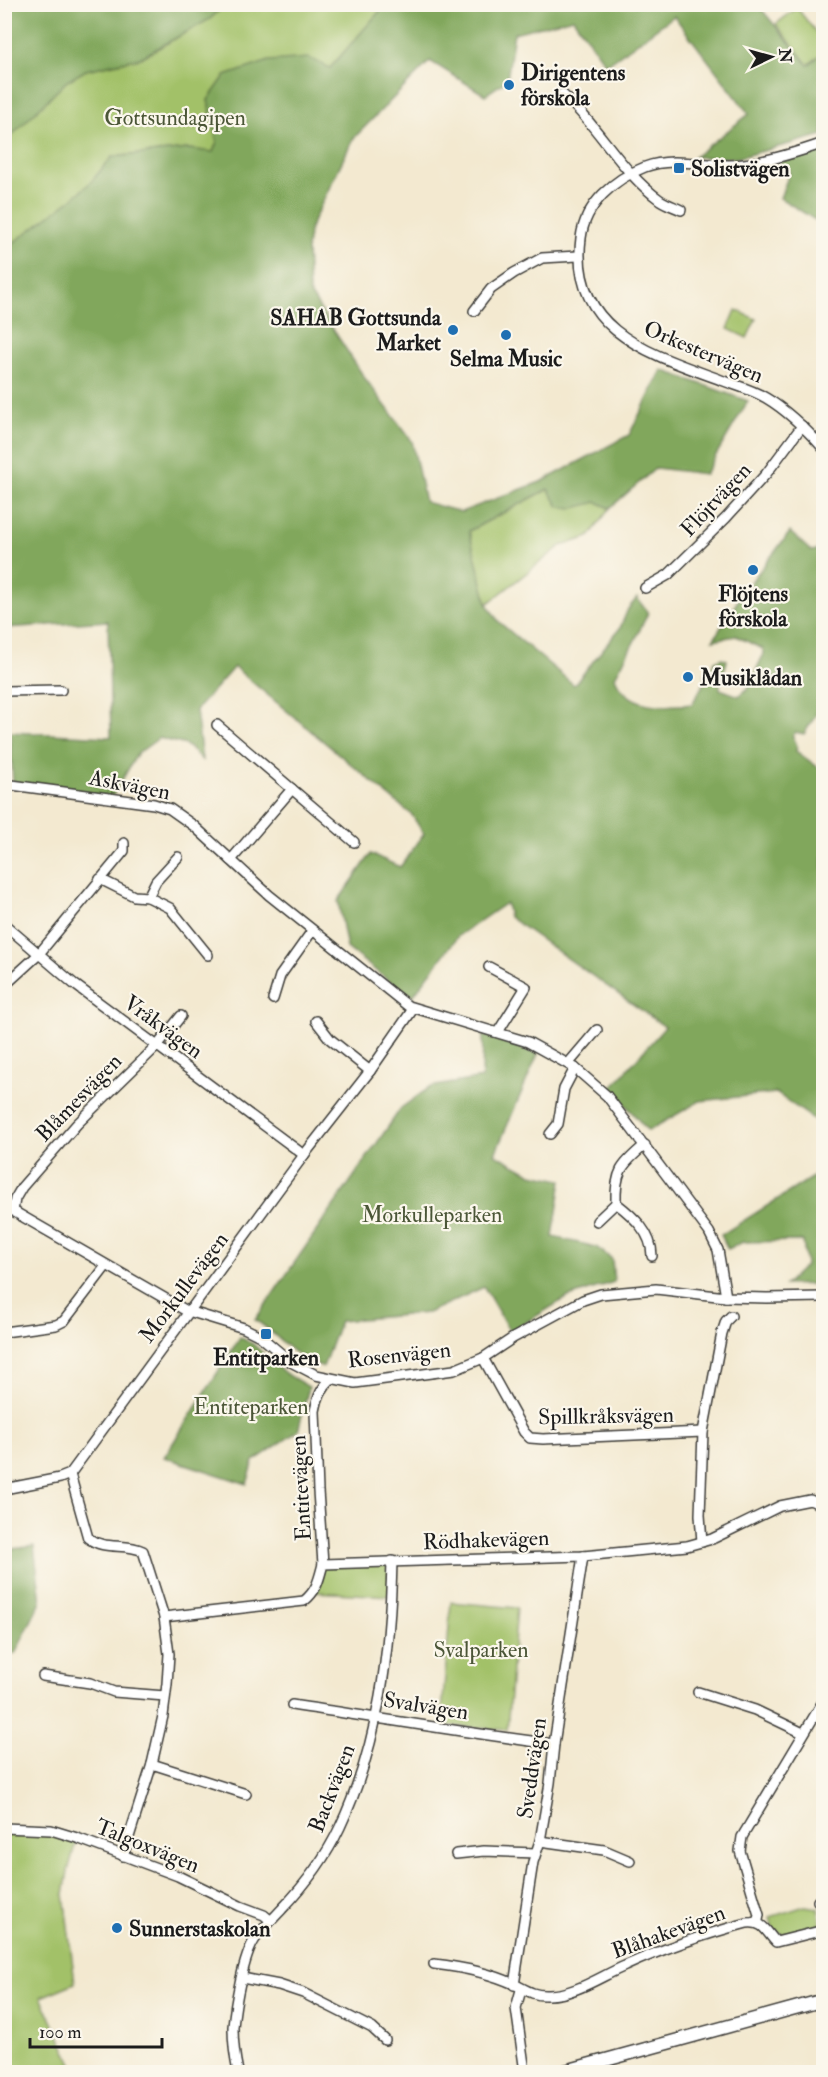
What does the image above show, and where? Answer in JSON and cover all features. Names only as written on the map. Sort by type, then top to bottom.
[{"type":"main road","points":[[562,2073],[824,2000]]},
{"type":"street","points":[[562,94],[581,111],[630,174],[662,201],[681,210]]},
{"type":"street","name":"Orkestervägen","points":[[824,143],[743,165],[672,161],[647,166],[615,183],[599,199],[588,215],[581,233],[578,256],[585,290],[594,308],[605,321],[632,344],[666,360],[766,398],[802,426],[824,449]]},
{"type":"street","points":[[474,311],[490,289],[523,268],[542,258],[578,256]]},
{"type":"street","name":"Flöjtvägen","points":[[645,588],[668,574],[726,518],[766,474],[802,426]]},
{"type":"street","points":[[4,691],[61,690]]},
{"type":"street","points":[[217,725],[354,842]]},
{"type":"street","name":"Askvägen","points":[[4,784],[171,809],[194,826],[312,931],[413,1009]]},
{"type":"street","points":[[231,860],[292,789]]},
{"type":"street","points":[[4,986],[38,955],[124,851],[124,843]]},
{"type":"street","points":[[148,897],[156,881],[178,857]]},
{"type":"street","points":[[100,879],[134,896],[148,897],[170,908],[208,955]]},
{"type":"street","name":"Vråkvägen","points":[[4,924],[38,955],[304,1155]]},
{"type":"street","points":[[273,999],[280,976],[312,931]]},
{"type":"street","points":[[489,967],[526,987],[498,1032]]},
{"type":"street","points":[[413,1009],[528,1042],[571,1066],[607,1096],[709,1232],[718,1250],[726,1297]]},
{"type":"street","name":"Morkullevägen","points":[[70,1474],[304,1155],[370,1071],[413,1009]]},
{"type":"street","name":"Blåmesvägen","points":[[9,1211],[22,1186],[77,1124],[157,1046],[181,1016]]},
{"type":"street","points":[[316,1021],[330,1040],[370,1071]]},
{"type":"street","points":[[550,1134],[558,1125],[564,1089],[571,1066],[597,1030]]},
{"type":"street","points":[[645,1145],[630,1157],[618,1173],[615,1188],[616,1203],[636,1218],[652,1244],[652,1256]]},
{"type":"street","points":[[597,1221],[616,1203]]},
{"type":"street","name":"Rosenvägen","points":[[9,1211],[184,1310],[244,1328],[260,1336],[291,1362],[316,1375],[355,1383],[443,1373],[483,1358],[513,1338],[583,1300],[601,1294],[656,1289],[726,1297],[824,1297]]},
{"type":"street","points":[[4,1332],[56,1325],[64,1321],[105,1266]]},
{"type":"street","points":[[702,1542],[700,1515],[703,1432],[722,1333],[726,1321],[731,1316]]},
{"type":"street","name":"Spillkråksvägen","points":[[483,1358],[524,1432],[530,1438],[703,1432]]},
{"type":"street","name":"Entitevägen","points":[[323,1564],[315,1411],[316,1400],[331,1379]]},
{"type":"street","points":[[4,1489],[70,1474],[88,1538],[103,1546],[137,1548],[143,1551],[164,1617],[169,1654],[164,1716],[152,1764],[123,1856]]},
{"type":"street","name":"Rödhakevägen","points":[[323,1564],[583,1556],[687,1546],[712,1539],[780,1506],[810,1500],[824,1506]]},
{"type":"street","name":"Sveddvägen","points":[[518,1987],[535,1853],[540,1841],[550,1783],[583,1556]]},
{"type":"street","name":"Backvägen","points":[[238,2073],[233,2029],[249,1950],[270,1920],[305,1882],[333,1842],[352,1800],[377,1717],[389,1634],[392,1562]]},
{"type":"street","points":[[164,1617],[304,1601],[317,1588],[323,1564]]},
{"type":"street","points":[[43,1676],[90,1683],[114,1692],[165,1696]]},
{"type":"street","points":[[698,1692],[755,1710],[803,1733]]},
{"type":"street","points":[[755,1922],[759,1915],[742,1860],[742,1837],[824,1700]]},
{"type":"street","name":"Svalvägen","points":[[292,1705],[554,1744]]},
{"type":"street","points":[[152,1764],[246,1794]]},
{"type":"street","name":"Talgoxvägen","points":[[4,1828],[51,1830],[178,1876],[264,1915],[270,1920]]},
{"type":"street","points":[[540,1841],[604,1850],[630,1861]]},
{"type":"street","points":[[456,1854],[484,1851],[535,1853]]},
{"type":"street","name":"Blåhakevägen","points":[[434,1964],[455,1966],[535,1995],[550,1995],[566,1993],[626,1965],[689,1941],[755,1922],[767,1928],[776,1942],[824,1930]]},
{"type":"street","points":[[243,1978],[303,1992],[372,2028],[386,2040]]},
{"type":"street","points":[[518,1987],[516,2008],[525,2073]]},
{"type":"green space","points":[[386,4],[758,5],[808,65],[823,53],[823,135],[737,158],[694,157],[749,114],[674,16],[606,65],[573,18],[514,33],[507,80],[485,95],[430,61],[353,139],[310,228],[307,247],[309,292],[364,377],[412,441],[425,502],[461,512],[543,481],[629,435],[662,370],[748,401],[705,474],[656,468],[610,508],[597,502],[574,508],[559,507],[548,489],[469,531],[487,604],[499,622],[574,685],[620,628],[628,609],[637,598],[648,613],[615,677],[628,695],[647,704],[669,706],[692,704],[705,681],[705,674],[715,661],[722,658],[727,660],[720,689],[739,696],[748,688],[764,653],[763,649],[736,636],[713,640],[744,591],[790,532],[811,551],[823,549],[823,696],[819,698],[816,715],[804,734],[795,732],[793,736],[797,746],[796,751],[823,771],[823,1284],[785,1285],[806,1265],[803,1241],[743,1242],[728,1249],[721,1235],[822,1171],[819,1123],[776,1093],[700,1101],[648,1131],[611,1088],[665,1027],[509,917],[506,903],[458,936],[413,996],[389,981],[347,948],[338,901],[371,854],[400,867],[424,834],[412,815],[234,667],[196,710],[202,760],[186,745],[159,738],[137,754],[111,799],[13,784],[10,732],[111,737],[108,621],[5,628],[5,249],[72,199],[91,182],[112,157],[188,149],[213,152],[217,142],[208,100],[225,76],[269,61],[309,58],[330,68]]},
{"type":"green space","points":[[4,5],[225,5],[210,19],[140,58],[86,70],[67,81],[11,136],[6,152],[4,152]]},
{"type":"green space","name":"Gottsundagipen","points":[[225,5],[386,5],[330,68],[208,100],[217,142],[213,152],[188,149],[112,157],[91,182],[72,199],[5,249],[5,152],[11,136],[67,81],[86,70],[141,58],[210,19]]},
{"type":"green space","points":[[797,8],[823,41],[823,53],[808,65],[776,24]]},
{"type":"green space","points":[[824,150],[823,225],[780,198],[790,171],[779,162]]},
{"type":"green space","points":[[736,310],[756,319],[747,338],[728,329]]},
{"type":"green space","points":[[549,489],[574,507],[597,502],[610,508],[589,537],[561,546],[487,604],[469,531]]},
{"type":"green space","name":"Morkulleparken","points":[[483,1035],[538,1054],[495,1154],[532,1174],[562,1180],[553,1237],[596,1247],[612,1259],[614,1282],[566,1298],[510,1332],[484,1287],[427,1313],[340,1321],[323,1367],[300,1356],[255,1320],[401,1108],[430,1087],[482,1078]]},
{"type":"green space","name":"Entiteparken","points":[[240,1337],[253,1344],[285,1373],[309,1387],[298,1431],[254,1461],[247,1484],[164,1457]]},
{"type":"green space","points":[[34,1546],[41,1601],[15,1654],[5,1654],[5,1550]]},
{"type":"green space","points":[[392,1561],[391,1596],[314,1592],[323,1564]]},
{"type":"green space","name":"Svalparken","points":[[451,1602],[517,1608],[507,1730],[441,1725]]},
{"type":"green space","points":[[5,1828],[77,1838],[64,1894],[75,1983],[41,1997],[76,2072],[5,2072]]},
{"type":"green space","points":[[805,1906],[818,1908],[821,1924],[781,1934],[773,1930],[770,1917]]},
{"type":"place","name":"Dirigentens förskola","points":[[509,85]]},
{"type":"place","name":"Solistvägen","points":[[679,168]]},
{"type":"place","name":"SAHAB Gottsunda Market","points":[[453,330]]},
{"type":"place","name":"Selma Music","points":[[506,335]]},
{"type":"place","name":"Flöjtens förskola","points":[[753,570]]},
{"type":"place","name":"Musiklådan","points":[[688,677]]},
{"type":"place","name":"Entitparken","points":[[266,1334]]},
{"type":"place","name":"Sunnerstaskolan","points":[[117,1928]]}]
